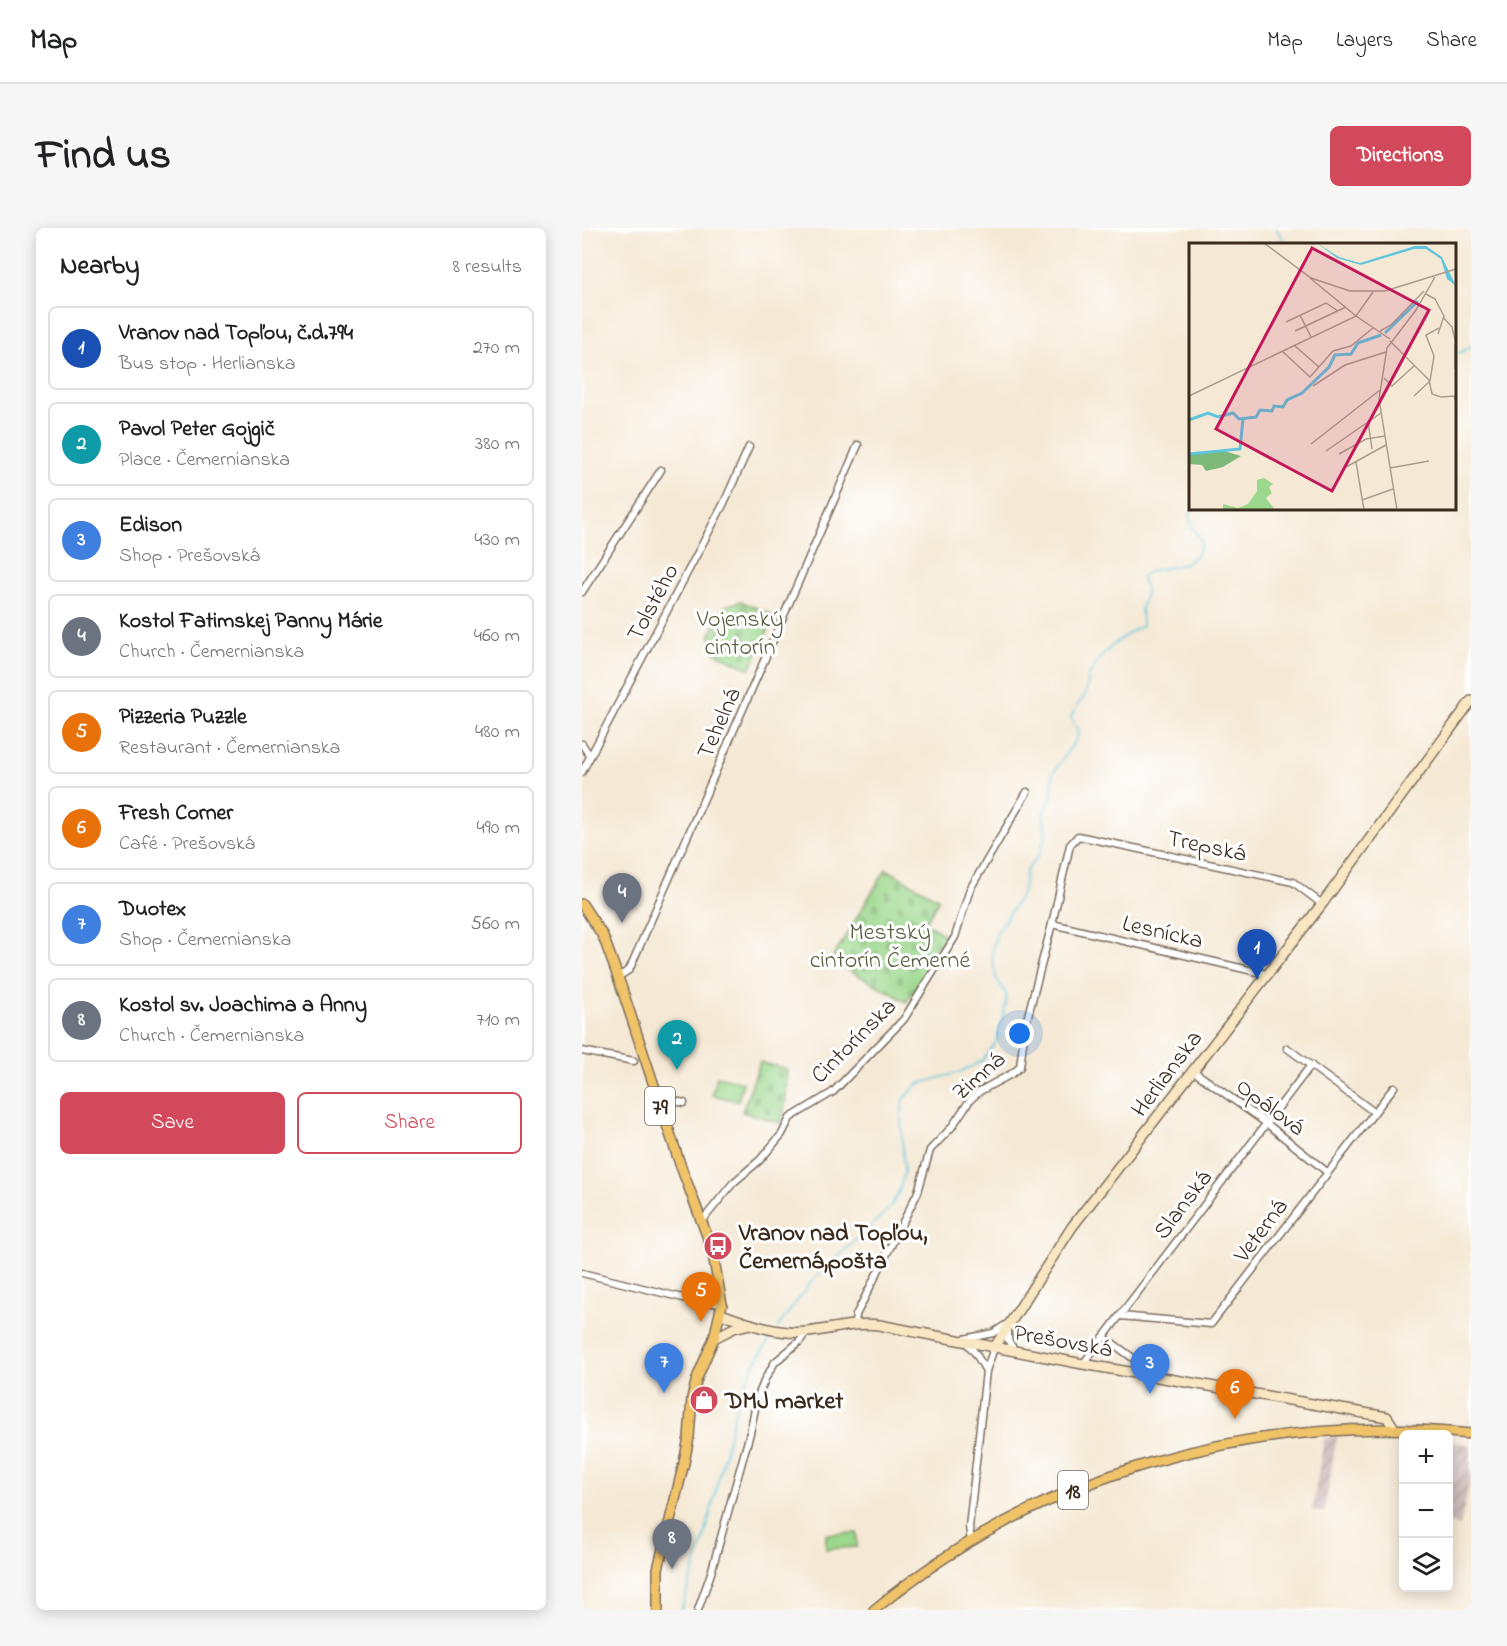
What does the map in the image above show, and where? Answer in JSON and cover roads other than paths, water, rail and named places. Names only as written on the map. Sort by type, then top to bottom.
[{"type":"main road","name":"Herlianska","points":[[994,1348],[1072,1227],[1322,903],[1471,701]]},
{"type":"main road","name":"79","points":[[582,904],[603,936],[680,1164],[712,1249],[721,1309],[714,1338],[697,1378],[692,1398],[684,1463],[658,1569],[658,1610]]},
{"type":"main road","name":"Prešovská","points":[[721,1309],[750,1324],[789,1331],[806,1332],[855,1324],[879,1325],[1016,1352],[1387,1417],[1394,1428]]},
{"type":"main road","points":[[714,1338],[734,1328],[750,1324]]},
{"type":"main road","name":"18","points":[[874,1610],[922,1573],[971,1541],[1065,1494],[1113,1475],[1180,1454],[1289,1434],[1351,1428],[1394,1428],[1471,1434]]},
{"type":"street","name":"Tehelná","points":[[618,977],[625,974],[632,966],[858,445]]},
{"type":"street","name":"Tolstého","points":[[582,772],[724,502],[749,447]]},
{"type":"street","points":[[582,592],[660,470]]},
{"type":"street","points":[[582,744],[590,756]]},
{"type":"street","name":"Cintorínska","points":[[702,1221],[733,1183],[760,1160],[782,1134],[790,1118],[833,1092],[904,1019],[956,937],[970,889],[1027,792]]},
{"type":"street","name":"Trepská","points":[[1078,836],[1293,882],[1322,903]]},
{"type":"street","name":"Zimná","points":[[855,1324],[855,1315],[918,1192],[930,1150],[951,1128],[970,1100],[980,1091],[1020,1067],[1025,1027],[1070,845],[1078,836]]},
{"type":"street","name":"Lesnícka","points":[[1052,924],[1266,974]]},
{"type":"street","points":[[1287,1048],[1374,1112]]},
{"type":"street","points":[[582,1051],[634,1061]]},
{"type":"street","name":"Slanská","points":[[1083,1364],[1311,1065]]},
{"type":"street","name":"Opálová","points":[[1192,1070],[1266,1123],[1327,1172]]},
{"type":"street","name":"Veterná","points":[[1120,1316],[1210,1324],[1394,1087]]},
{"type":"street","points":[[657,1097],[684,1103]]},
{"type":"street","points":[[582,1273],[721,1309]]},
{"type":"street","points":[[962,1341],[993,1333],[1010,1324]]},
{"type":"street","points":[[1010,1324],[1008,1340],[1016,1352]]},
{"type":"street","points":[[698,1610],[711,1573],[750,1433],[757,1399],[775,1362],[800,1341],[806,1332]]},
{"type":"street","points":[[1104,1337],[1133,1358]]},
{"type":"street","points":[[962,1341],[981,1360],[986,1371]]},
{"type":"street","name":"Herlianska","points":[[971,1541],[969,1527],[986,1371],[994,1348]]},
{"type":"waterway","points":[[1276,228],[1285,243]]},
{"type":"waterway","points":[[1456,352],[1460,353],[1471,346]]},
{"type":"waterway","points":[[778,1327],[810,1283],[889,1209],[899,1192],[904,1173],[901,1116],[904,1099],[918,1084],[960,1072],[982,1061],[996,1042],[1006,1004],[1006,993],[996,978],[992,954],[996,934],[1022,894],[1026,871],[1039,855],[1046,833],[1043,813],[1052,795],[1053,773],[1077,738],[1078,731],[1071,717],[1084,697],[1094,666],[1119,640],[1142,626],[1141,608],[1146,588],[1141,577],[1158,569],[1184,564],[1197,553],[1202,542],[1191,525],[1190,513],[1192,510]]},
{"type":"waterway","points":[[681,1610],[704,1539],[738,1398],[755,1363],[774,1333]]},
{"type":"place","name":"Kostol Fatimskej Panny Márie","points":[[622,923]]},
{"type":"place","name":"Vranov nad Topľou, č.d.794","points":[[1257,979]]},
{"type":"place","name":"Pavol Peter Gojgič","points":[[677,1070]]},
{"type":"place","name":"Vranov nad Topľou, Čemerná,pošta","points":[[718,1246]]},
{"type":"place","name":"Pizzeria Puzzle","points":[[701,1322]]},
{"type":"place","name":"Duotex","points":[[664,1393]]},
{"type":"place","name":"Edison","points":[[1150,1394]]},
{"type":"place","name":"DMJ market","points":[[704,1400]]},
{"type":"place","name":"Fresh Corner","points":[[1235,1419]]},
{"type":"place","name":"Kostol sv. Joachima a Anny","points":[[672,1569]]},
{"type":"park label","name":"Vojenský cintorín","points":[[740,632]]},
{"type":"park label","name":"Mestský cintorín Čemerné","points":[[890,945]]}]
